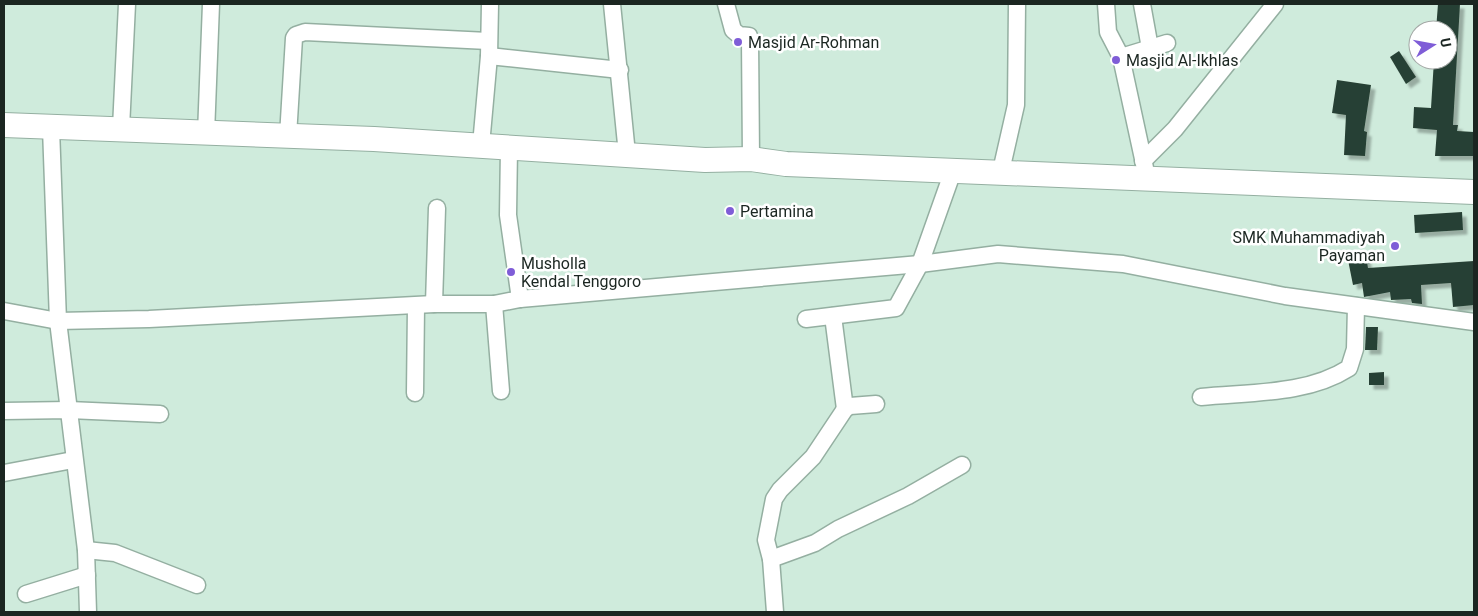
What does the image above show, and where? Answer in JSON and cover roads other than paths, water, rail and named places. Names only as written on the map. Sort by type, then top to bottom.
[{"type":"highway","points":[[4,125],[51,128],[121,128],[206,134],[481,145],[705,160],[751,159],[786,164],[953,171],[1146,170],[1474,192]]},
{"type":"street","points":[[121,128],[127,4]]},
{"type":"street","points":[[206,134],[211,4]]},
{"type":"street","points":[[481,145],[489,49],[490,4]]},
{"type":"street","points":[[612,4],[627,154]]},
{"type":"street","points":[[726,4],[733,30],[739,35],[749,36],[750,39],[751,159]]},
{"type":"street","points":[[1001,171],[1016,105],[1017,4]]},
{"type":"street","points":[[1106,4],[1108,32],[1121,57],[1146,170]]},
{"type":"street","points":[[1142,4],[1150,48]]},
{"type":"street","points":[[1146,170],[1175,129],[1274,4]]},
{"type":"street","points":[[288,136],[296,35],[305,32],[489,49],[620,70]]},
{"type":"street","points":[[1121,57],[1167,43]]},
{"type":"street","points":[[51,128],[58,321],[73,460],[86,550],[88,612]]},
{"type":"street","points":[[509,148],[508,215],[520,299]]},
{"type":"street","points":[[806,319],[896,308],[920,264],[953,171]]},
{"type":"street","points":[[434,304],[437,208]]},
{"type":"street","points":[[4,311],[58,321],[434,304],[494,304],[520,299],[920,264],[998,254],[1123,264],[1285,296],[1474,322]]},
{"type":"street","points":[[494,304],[501,390]]},
{"type":"street","points":[[415,393],[416,306]]},
{"type":"street","points":[[1201,397],[1304,387],[1337,376],[1349,368],[1355,349],[1356,306]]},
{"type":"street","points":[[833,316],[845,409]]},
{"type":"street","points":[[775,612],[771,559],[766,540],[774,499],[780,490],[814,457],[845,409],[850,406],[876,404]]},
{"type":"street","points":[[4,411],[69,410],[160,414]]},
{"type":"street","points":[[4,474],[73,460]]},
{"type":"street","points":[[771,559],[814,543],[838,529],[908,496],[962,465]]},
{"type":"street","points":[[86,550],[115,553],[197,585]]},
{"type":"street","points":[[26,594],[87,575]]},
{"type":"place","name":"Masjid Ar-Rohman","points":[[738,42]]},
{"type":"place","name":"Masjid Al-Ikhlas","points":[[1116,60]]},
{"type":"place","name":"Pertamina","points":[[730,211]]},
{"type":"place","name":"SMK Muhammadiyah Payaman","points":[[1395,246]]},
{"type":"place","name":"Musholla Kendal Tenggoro","points":[[511,272]]}]
